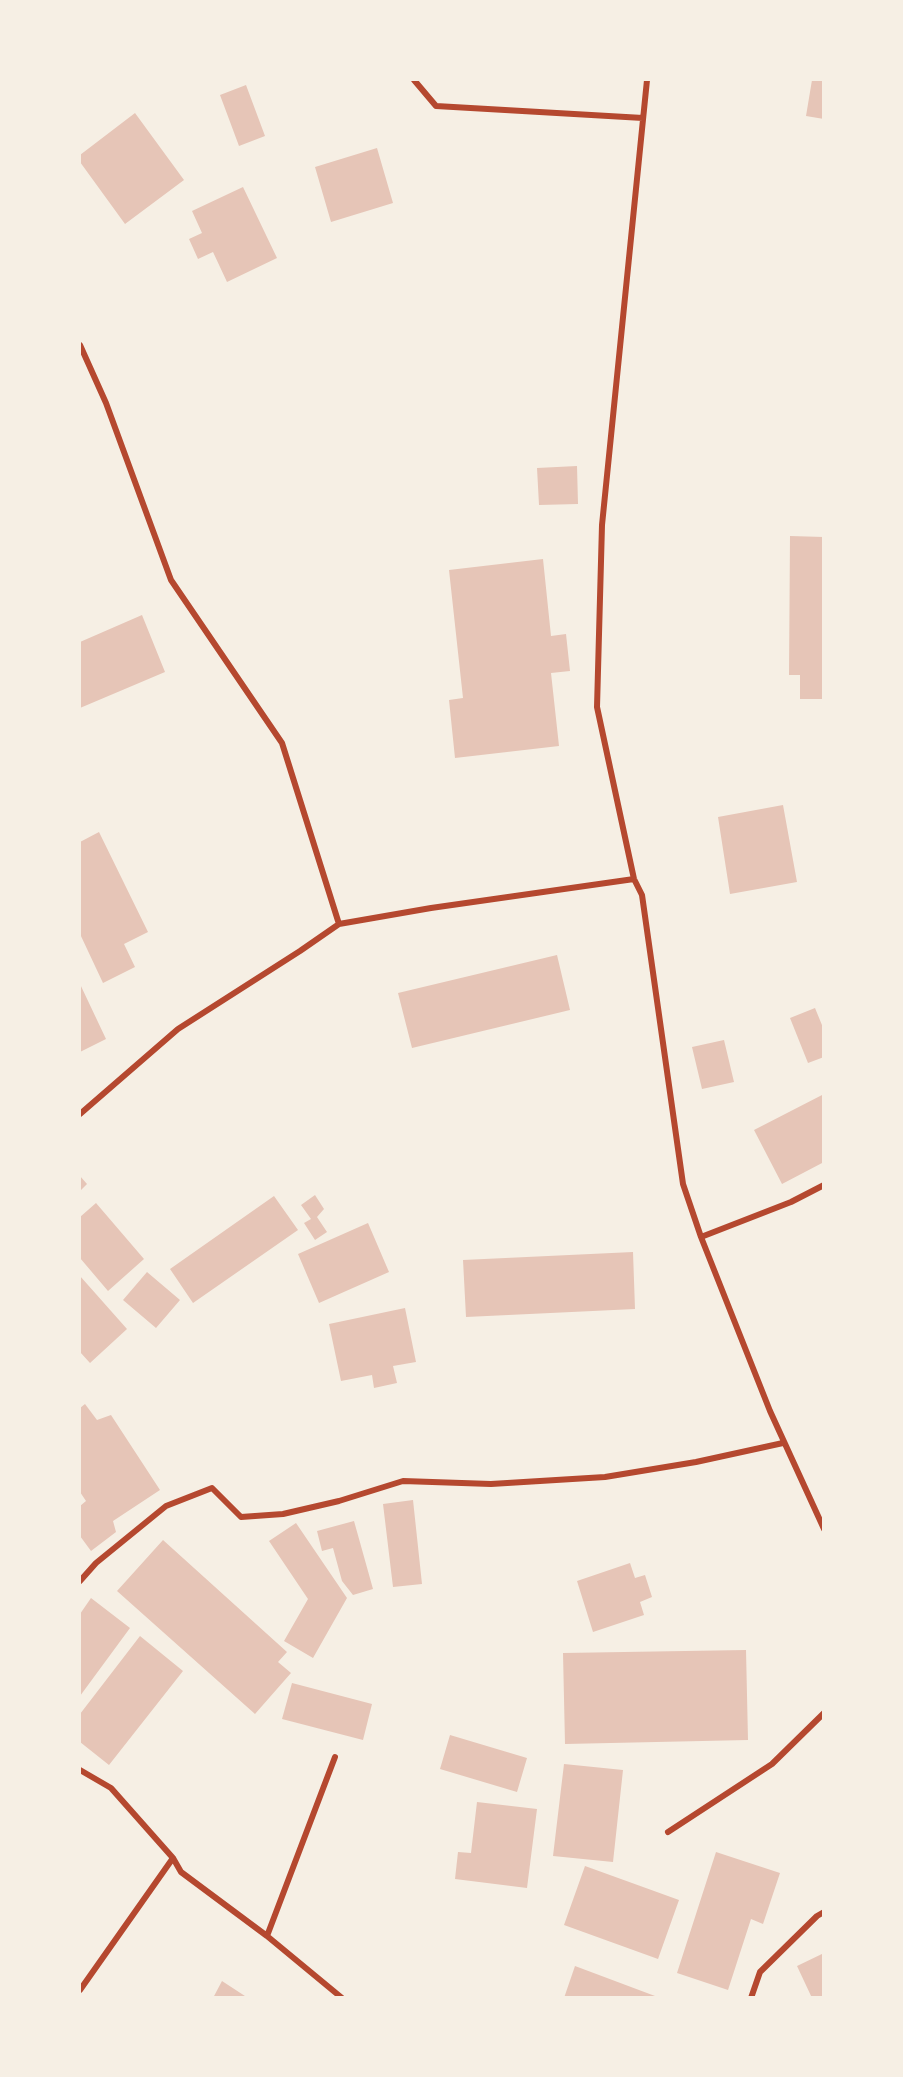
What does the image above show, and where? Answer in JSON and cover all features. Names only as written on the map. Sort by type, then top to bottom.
[{"type":"street","points":[[414,80],[436,106],[644,118]]},
{"type":"street","points":[[647,80],[602,525],[597,707],[634,879],[642,896],[683,1184],[701,1237],[783,1443],[824,1529]]},
{"type":"street","points":[[80,345],[106,403],[171,580],[282,743],[339,924]]},
{"type":"street","points":[[80,1114],[178,1029],[339,924],[431,908],[634,879]]},
{"type":"street","points":[[701,1237],[791,1202],[824,1185]]},
{"type":"street","points":[[80,1581],[96,1563],[166,1506],[212,1488],[241,1517],[283,1514],[339,1501],[403,1481],[491,1485],[605,1477],[696,1462],[783,1443]]},
{"type":"street","points":[[668,1832],[772,1764],[824,1713]]},
{"type":"street","points":[[267,1936],[335,1757]]},
{"type":"street","points":[[80,1770],[111,1788],[173,1858],[181,1872],[267,1936],[342,1998]]},
{"type":"street","points":[[80,1990],[173,1858]]},
{"type":"street","points":[[751,1998],[760,1972],[817,1916],[824,1912]]},
{"type":"building","points":[[812,80],[824,80],[824,119],[806,116]]},
{"type":"building","points":[[246,85],[265,136],[239,146],[220,95]]},
{"type":"building","points":[[135,113],[184,180],[125,224],[80,162],[80,155]]},
{"type":"building","points":[[377,148],[393,203],[331,222],[315,167]]},
{"type":"building","points":[[243,187],[277,258],[227,282],[213,252],[198,259],[189,239],[202,233],[192,211]]},
{"type":"building","points":[[577,466],[578,504],[539,505],[537,468]]},
{"type":"building","points":[[790,536],[824,537],[824,699],[800,699],[800,675],[789,675]]},
{"type":"building","points":[[543,559],[551,636],[566,634],[570,671],[551,673],[559,746],[455,758],[449,700],[463,698],[449,570]]},
{"type":"building","points":[[142,615],[165,672],[80,708],[80,642]]},
{"type":"building","points":[[783,805],[797,882],[730,894],[718,817]]},
{"type":"building","points":[[99,832],[148,932],[124,944],[135,967],[103,983],[80,934],[80,842]]},
{"type":"building","points":[[557,955],[570,1010],[412,1048],[398,993]]},
{"type":"building","points":[[80,984],[106,1039],[80,1052]]},
{"type":"building","points":[[815,1008],[824,1030],[824,1057],[808,1063],[790,1018]]},
{"type":"building","points":[[724,1040],[734,1082],[702,1089],[692,1047]]},
{"type":"building","points":[[824,1094],[824,1162],[782,1184],[754,1130]]},
{"type":"building","points":[[80,1176],[87,1184],[80,1191]]},
{"type":"building","points":[[315,1195],[324,1209],[317,1217],[327,1232],[315,1240],[304,1223],[311,1219],[301,1205]]},
{"type":"building","points":[[274,1196],[298,1230],[193,1303],[170,1269]]},
{"type":"building","points":[[96,1203],[144,1259],[108,1291],[80,1258],[80,1217]]},
{"type":"building","points":[[368,1223],[389,1272],[319,1303],[298,1254]]},
{"type":"building","points":[[633,1252],[635,1309],[466,1317],[463,1260]]},
{"type":"building","points":[[147,1272],[180,1300],[156,1328],[123,1300]]},
{"type":"building","points":[[80,1276],[127,1329],[90,1363],[80,1352]]},
{"type":"building","points":[[405,1308],[416,1362],[393,1366],[397,1383],[374,1388],[372,1375],[341,1381],[329,1324]]},
{"type":"building","points":[[85,1404],[97,1420],[111,1415],[160,1490],[113,1521],[116,1532],[91,1551],[80,1536],[80,1506],[86,1501],[80,1492],[80,1408]]},
{"type":"building","points":[[413,1500],[422,1584],[393,1587],[383,1504]]},
{"type":"building","points":[[354,1521],[373,1589],[353,1595],[342,1581],[333,1548],[322,1551],[317,1531]]},
{"type":"building","points":[[296,1523],[347,1598],[313,1658],[284,1641],[308,1599],[269,1541]]},
{"type":"building","points":[[163,1540],[287,1652],[278,1662],[291,1673],[255,1714],[117,1591]]},
{"type":"building","points":[[630,1563],[635,1578],[645,1575],[652,1597],[640,1602],[644,1615],[593,1632],[577,1581]]},
{"type":"building","points":[[91,1598],[130,1628],[80,1696],[80,1614]]},
{"type":"building","points":[[140,1636],[183,1671],[109,1765],[80,1742],[80,1714]]},
{"type":"building","points":[[746,1650],[748,1740],[565,1744],[563,1653]]},
{"type":"building","points":[[292,1683],[372,1704],[363,1740],[282,1719]]},
{"type":"building","points":[[450,1735],[527,1758],[517,1792],[440,1769]]},
{"type":"building","points":[[564,1764],[623,1770],[613,1862],[553,1856]]},
{"type":"building","points":[[477,1802],[537,1809],[527,1888],[455,1879],[458,1852],[471,1853]]},
{"type":"building","points":[[716,1852],[780,1873],[763,1924],[751,1919],[728,1990],[677,1973]]},
{"type":"building","points":[[585,1866],[679,1900],[658,1959],[564,1925]]},
{"type":"building","points":[[824,1953],[824,1998],[812,1998],[797,1966]]},
{"type":"building","points":[[575,1966],[655,1996],[655,1998],[564,1998]]},
{"type":"building","points":[[222,1981],[248,1998],[213,1998]]}]
